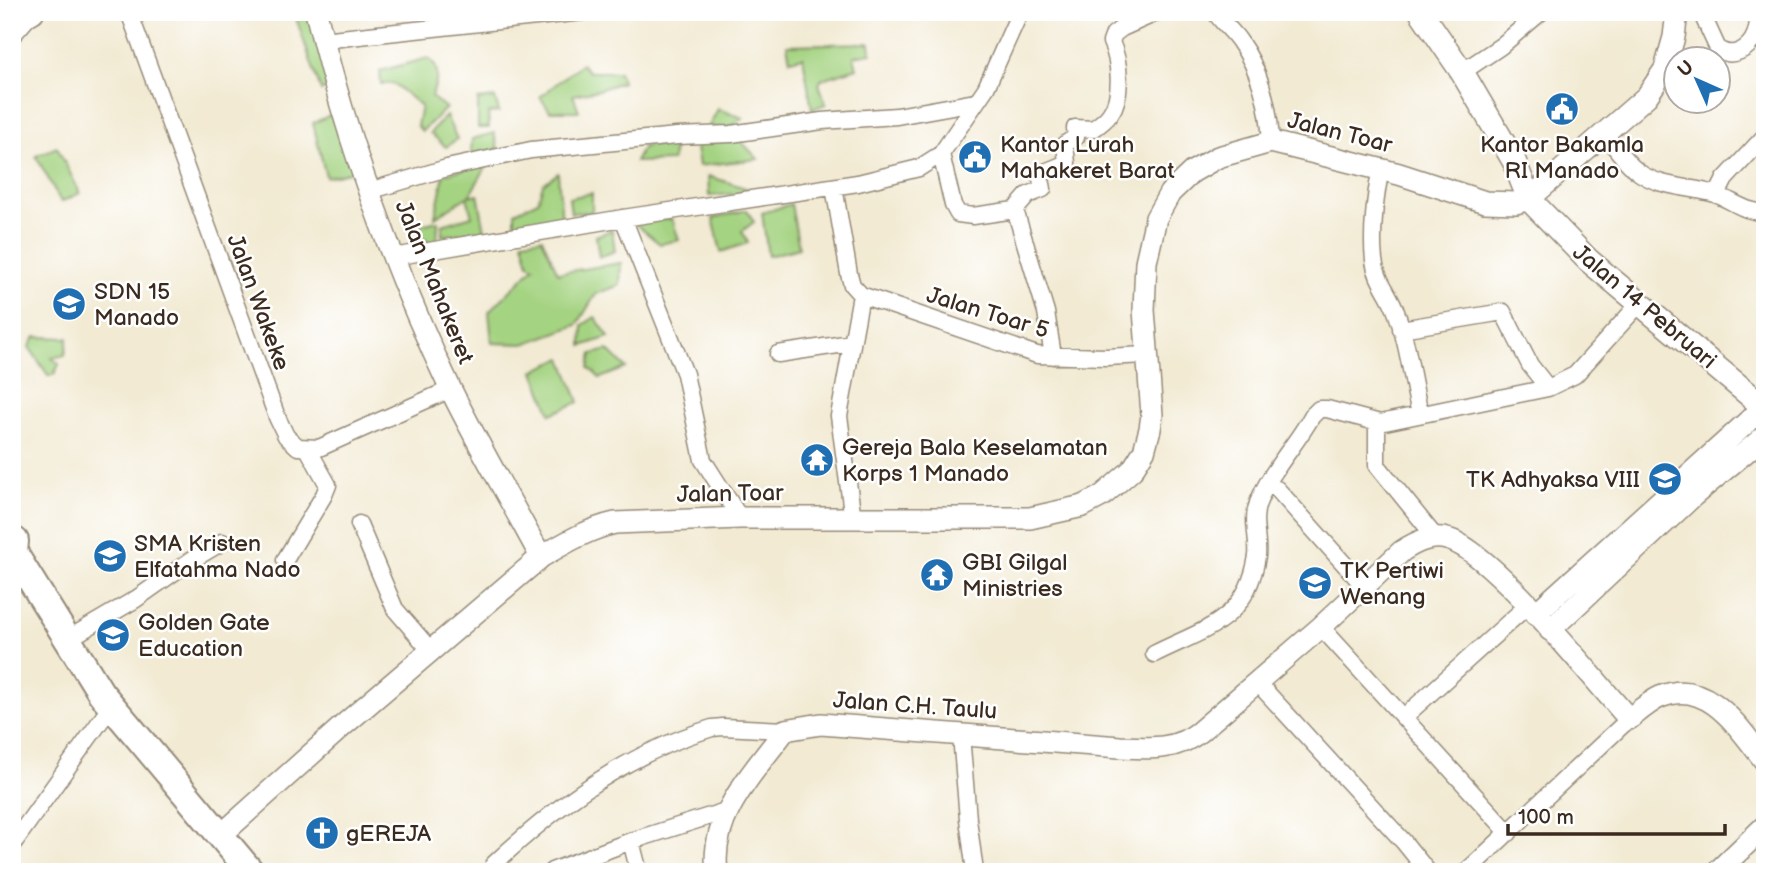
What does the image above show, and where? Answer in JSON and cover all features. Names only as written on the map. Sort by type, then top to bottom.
[{"type":"main road","points":[[1421,12],[1461,72],[1514,161],[1529,199]]},
{"type":"main road","name":"Jalan 14 Pebruari","points":[[1529,199],[1588,260],[1764,408]]},
{"type":"main road","points":[[14,538],[26,546],[112,686],[132,729]]},
{"type":"main road","points":[[14,538],[14,553],[111,705],[251,872]]},
{"type":"street","name":"Jalan Wakeke","points":[[130,12],[277,418],[286,436],[298,447],[307,449],[328,485],[285,559]]},
{"type":"street","name":"Jalan Mahakeret","points":[[316,12],[369,191],[393,257],[451,389],[541,557]]},
{"type":"street","points":[[323,40],[583,12]]},
{"type":"street","points":[[393,257],[623,218],[834,187],[919,168],[941,154],[986,88],[1020,12]]},
{"type":"street","points":[[941,154],[953,205],[958,214],[973,216],[1016,210],[1028,195],[1043,189],[1040,174],[1067,163],[1065,144],[1076,137],[1075,128],[1093,129],[1109,117],[1116,103],[1117,54],[1111,41],[1114,34],[1158,12]]},
{"type":"street","points":[[1215,12],[1240,43],[1264,90],[1270,111],[1271,142]]},
{"type":"street","points":[[1461,72],[1502,46],[1541,12]]},
{"type":"street","points":[[1529,199],[1637,108],[1659,81],[1674,37],[1678,12]]},
{"type":"street","points":[[1701,12],[1718,50],[1732,54],[1745,49],[1752,41],[1757,30],[1759,12]]},
{"type":"street","points":[[369,191],[447,168],[531,150],[677,136],[731,134],[822,121],[897,116],[975,102]]},
{"type":"street","points":[[1605,135],[1636,170],[1648,178],[1717,195],[1736,205],[1756,212],[1765,212]]},
{"type":"street","points":[[1717,195],[1725,179],[1765,136]]},
{"type":"street","name":"Jalan Toar","points":[[220,836],[541,557],[577,536],[601,526],[740,518],[1030,519],[1083,506],[1102,496],[1132,470],[1144,451],[1152,415],[1144,310],[1146,262],[1156,218],[1170,193],[1192,172],[1219,158],[1271,142],[1381,169],[1485,202],[1516,203],[1529,199]]},
{"type":"street","points":[[1381,169],[1376,192],[1374,261],[1382,284],[1395,307],[1420,414]]},
{"type":"street","points":[[834,187],[849,274],[852,285],[861,295],[839,416],[853,519]]},
{"type":"street","points":[[1016,210],[1046,312],[1053,356]]},
{"type":"street","points":[[623,218],[685,374],[703,460],[740,518]]},
{"type":"street","name":"Jalan Toar 5","points":[[861,295],[1037,355],[1106,358],[1146,355]]},
{"type":"street","points":[[1154,654],[1231,614],[1240,605],[1252,579],[1257,555],[1255,526],[1258,502],[1316,412],[1327,408],[1377,422],[1548,388],[1575,375],[1640,303]]},
{"type":"street","points":[[1401,329],[1503,312],[1530,365],[1548,388]]},
{"type":"street","points":[[778,354],[851,343]]},
{"type":"street","points":[[307,449],[319,448],[451,389]]},
{"type":"street","points":[[1404,717],[1608,562],[1687,490],[1764,408]]},
{"type":"street","points":[[1377,422],[1377,465],[1436,538],[1462,544],[1479,556],[1538,616],[1629,719]]},
{"type":"street","points":[[1687,490],[1765,436]]},
{"type":"street","points":[[1277,489],[1364,586]]},
{"type":"street","points":[[359,524],[395,609],[431,651]]},
{"type":"street","name":"Jalan C.H. Taulu","points":[[785,730],[821,724],[1146,748],[1176,745],[1199,732],[1321,627],[1402,551],[1412,544],[1436,538]]},
{"type":"street","points":[[78,633],[136,599],[222,542]]},
{"type":"street","points":[[1321,627],[1509,833]]},
{"type":"street","points":[[1257,682],[1403,841],[1428,872]]},
{"type":"street","points":[[1466,872],[1629,719],[1660,697],[1681,692],[1693,693],[1707,699],[1726,712],[1765,761]]},
{"type":"street","points":[[12,845],[111,705]]},
{"type":"street","points":[[492,872],[499,859],[566,801],[642,755],[712,728],[785,730]]},
{"type":"street","points":[[717,872],[717,842],[729,810],[785,730]]},
{"type":"street","points":[[961,735],[975,872]]},
{"type":"street","points":[[552,871],[631,841],[729,810]]},
{"type":"street","points":[[1717,872],[1765,826]]},
{"type":"street","points":[[631,841],[639,872]]},
{"type":"green space","points":[[294,12],[318,12],[340,79],[321,91]]},
{"type":"green space","points":[[870,43],[871,53],[854,56],[857,68],[822,79],[819,84],[826,104],[812,109],[803,57],[790,60],[787,45]]},
{"type":"green space","points":[[428,58],[437,71],[431,97],[446,108],[422,131],[417,126],[421,106],[394,84],[381,84],[380,71]]},
{"type":"green space","points":[[581,64],[589,72],[619,72],[622,82],[573,95],[579,111],[550,111],[540,97]]},
{"type":"green space","points":[[495,98],[499,112],[488,113],[489,128],[478,128],[478,100]]},
{"type":"green space","points":[[718,109],[743,118],[726,130],[709,126]]},
{"type":"green space","points":[[339,111],[359,170],[326,177],[313,123]]},
{"type":"green space","points":[[446,116],[457,139],[446,147],[430,133]]},
{"type":"green space","points":[[494,133],[498,149],[471,154],[472,139]]},
{"type":"green space","points":[[740,140],[758,159],[699,166],[695,142]]},
{"type":"green space","points":[[675,142],[672,161],[635,162],[643,147]]},
{"type":"green space","points":[[57,147],[80,193],[61,202],[36,156]]},
{"type":"green space","points":[[488,164],[469,196],[478,194],[485,231],[442,236],[442,225],[472,216],[467,197],[435,217],[444,174]]},
{"type":"green space","points":[[558,173],[562,222],[515,230],[515,212],[538,201],[543,184]]},
{"type":"green space","points":[[708,176],[758,192],[709,196]]},
{"type":"green space","points":[[592,193],[592,212],[571,213],[569,198]]},
{"type":"green space","points":[[791,204],[799,248],[768,256],[762,213]]},
{"type":"green space","points":[[747,210],[754,222],[742,231],[748,243],[721,252],[713,218]]},
{"type":"green space","points":[[672,219],[679,240],[660,244],[633,222]]},
{"type":"green space","points":[[438,221],[437,245],[419,238],[420,225]]},
{"type":"green space","points":[[612,230],[615,251],[599,257],[596,236]]},
{"type":"green space","points":[[542,238],[558,273],[621,263],[620,285],[596,294],[577,325],[524,344],[492,343],[489,312],[534,267],[529,264],[523,241]]},
{"type":"green space","points":[[595,317],[609,337],[582,346],[583,325]]},
{"type":"green space","points":[[35,337],[68,338],[65,355],[52,358],[59,364],[54,375],[48,375],[29,347]]},
{"type":"green space","points":[[608,350],[626,368],[600,378],[589,368],[592,354]]},
{"type":"green space","points":[[562,358],[579,402],[551,414],[534,371]]},
{"type":"place","name":"Kantor Bakamla RI Manado","points":[[1562,109]]},
{"type":"place","name":"Kantor Lurah Mahakeret Barat","points":[[975,157]]},
{"type":"place","name":"SDN 15 Manado","points":[[69,304]]},
{"type":"place","name":"Gereja Bala Keselamatan Korps 1 Manado","points":[[817,460]]},
{"type":"place","name":"TK Adhyaksa VIII","points":[[1665,479]]},
{"type":"place","name":"SMA Kristen Elfatahma Nado","points":[[110,556]]},
{"type":"place","name":"GBI Gilgal Ministries","points":[[937,575]]},
{"type":"place","name":"TK Pertiwi Wenang","points":[[1315,583]]},
{"type":"place","name":"Golden Gate Education","points":[[113,635]]},
{"type":"place","name":"gEREJA","points":[[322,833]]}]
